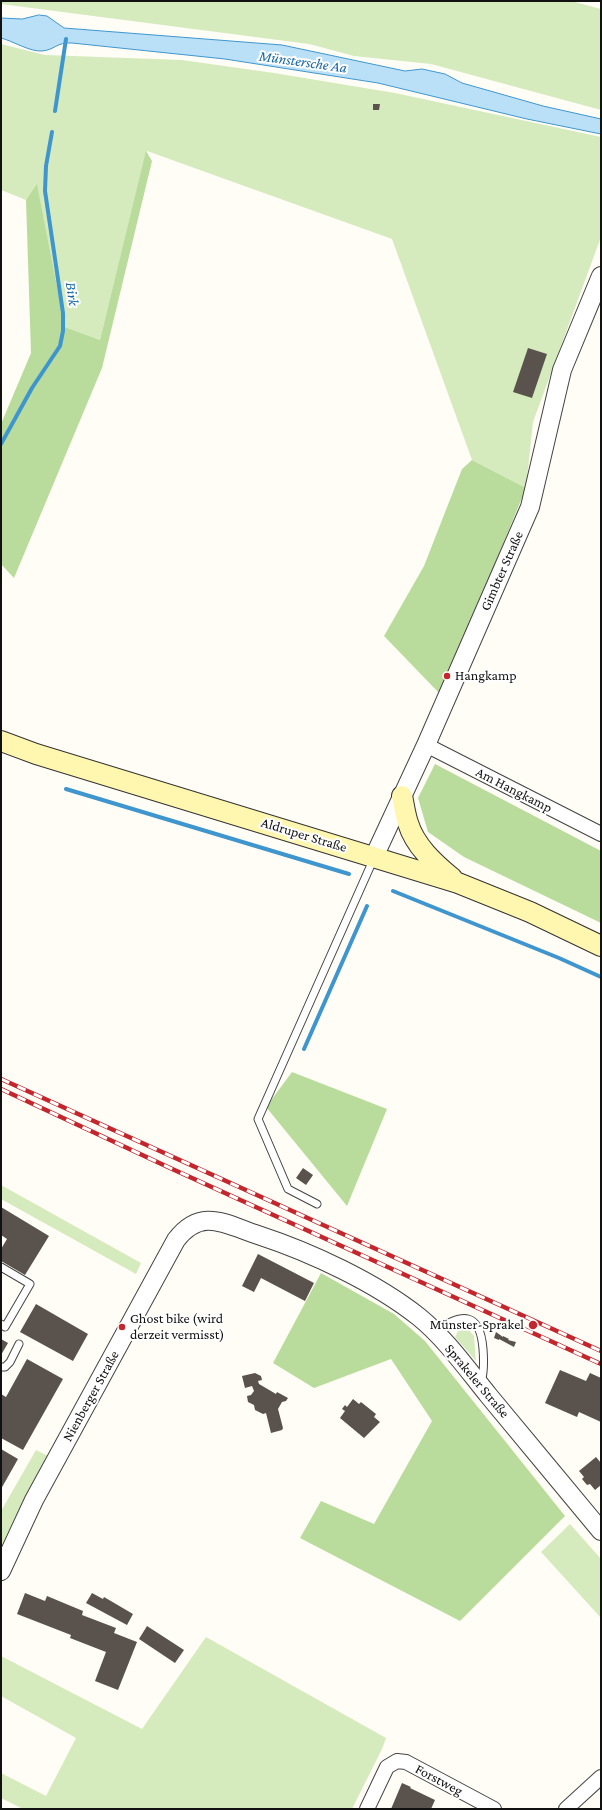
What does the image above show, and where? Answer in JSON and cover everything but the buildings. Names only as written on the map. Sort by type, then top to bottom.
[{"type":"main road","name":"Aldruper Straße","points":[[1,741],[36,754],[458,883],[530,912],[601,946]]},
{"type":"main road","points":[[402,796],[408,824],[419,846],[435,863],[458,883]]},
{"type":"street","name":"Gimbter Straße","points":[[374,857],[426,745],[530,507],[562,370],[601,276]]},
{"type":"street","name":"Am Hangkamp","points":[[426,745],[601,834]]},
{"type":"street","name":"Nienberger Straße","points":[[3,1560],[34,1500],[176,1240],[184,1230],[194,1223],[202,1220],[212,1221],[281,1242]]},
{"type":"street","name":"Sprakeler Straße","points":[[281,1242],[381,1291],[419,1317],[435,1332],[601,1531]]},
{"type":"street","name":"Forstweg","points":[[367,1809],[387,1767],[397,1761],[406,1762],[494,1809]]},
{"type":"street","points":[[566,1809],[601,1777]]},
{"type":"lane","points":[[317,1204],[288,1189],[258,1119],[374,857]]},
{"type":"lane","points":[[1,1267],[30,1284],[5,1327],[1,1324]]},
{"type":"lane","points":[[435,1332],[459,1318],[467,1318],[474,1322],[481,1330],[484,1374],[480,1386]]},
{"type":"lane","points":[[1,1367],[5,1367],[10,1362],[19,1344]]},
{"type":"green space","points":[[1,1],[571,1],[601,9],[601,110],[431,64],[354,56],[309,44],[1,4]]},
{"type":"green space","points":[[1,44],[45,55],[182,60],[274,73],[395,93],[601,137],[601,237],[533,422],[526,488],[472,460],[392,239],[147,151],[100,340],[65,327],[37,185],[26,200],[1,190]]},
{"type":"green space","points":[[146,151],[152,161],[102,368],[14,578],[1,564],[1,424],[31,353],[26,200],[37,184],[65,327],[100,340]]},
{"type":"green space","points":[[472,460],[526,488],[441,695],[384,636],[424,566],[462,469]]},
{"type":"green space","points":[[435,764],[601,851],[601,923],[464,857],[428,832],[418,798]]},
{"type":"green space","points":[[292,1072],[387,1109],[347,1206],[266,1107]]},
{"type":"green space","points":[[1,1185],[141,1263],[136,1274],[1,1199]]},
{"type":"green space","points":[[321,1273],[394,1314],[425,1341],[565,1516],[460,1621],[300,1538],[321,1501],[374,1524],[432,1421],[391,1359],[314,1388],[273,1363]]},
{"type":"green space","points":[[463,1328],[468,1329],[474,1336],[476,1361],[455,1337],[458,1331]]},
{"type":"green space","points":[[36,1450],[48,1456],[3,1545],[1,1545],[1,1511]]},
{"type":"green space","points":[[570,1524],[601,1559],[601,1618],[541,1552]]},
{"type":"green space","points":[[206,1637],[386,1738],[352,1809],[23,1809],[1,1798],[1,1773],[46,1796],[76,1738],[1,1696],[1,1656],[142,1729]]},
{"type":"water","name":"Münstersche Aa","points":[[39,15],[47,16],[64,28],[282,45],[405,71],[422,69],[445,74],[462,83],[543,106],[601,119],[601,134],[527,119],[378,83],[225,59],[72,43],[62,44],[50,49],[37,51],[1,38],[1,18],[22,19]]},
{"type":"waterway","name":"Birk","points":[[55,111],[66,39]]},
{"type":"waterway","name":"Birk","points":[[1,444],[32,388],[60,346],[63,331],[63,313],[45,191],[46,166],[52,132]]},
{"type":"waterway","points":[[66,789],[349,874]]},
{"type":"waterway","points":[[393,891],[559,958],[601,977]]},
{"type":"waterway","points":[[304,1049],[367,906]]},
{"type":"railway","points":[[1,1079],[601,1351]]},
{"type":"railway","points":[[1,1089],[170,1168],[601,1364]]},
{"type":"place","name":"Hangkamp","points":[[447,676]]},
{"type":"place","name":"Münster-Sprakel","points":[[533,1325]]},
{"type":"place","name":"Ghost bike (wird derzeit vermisst)","points":[[122,1327]]}]
